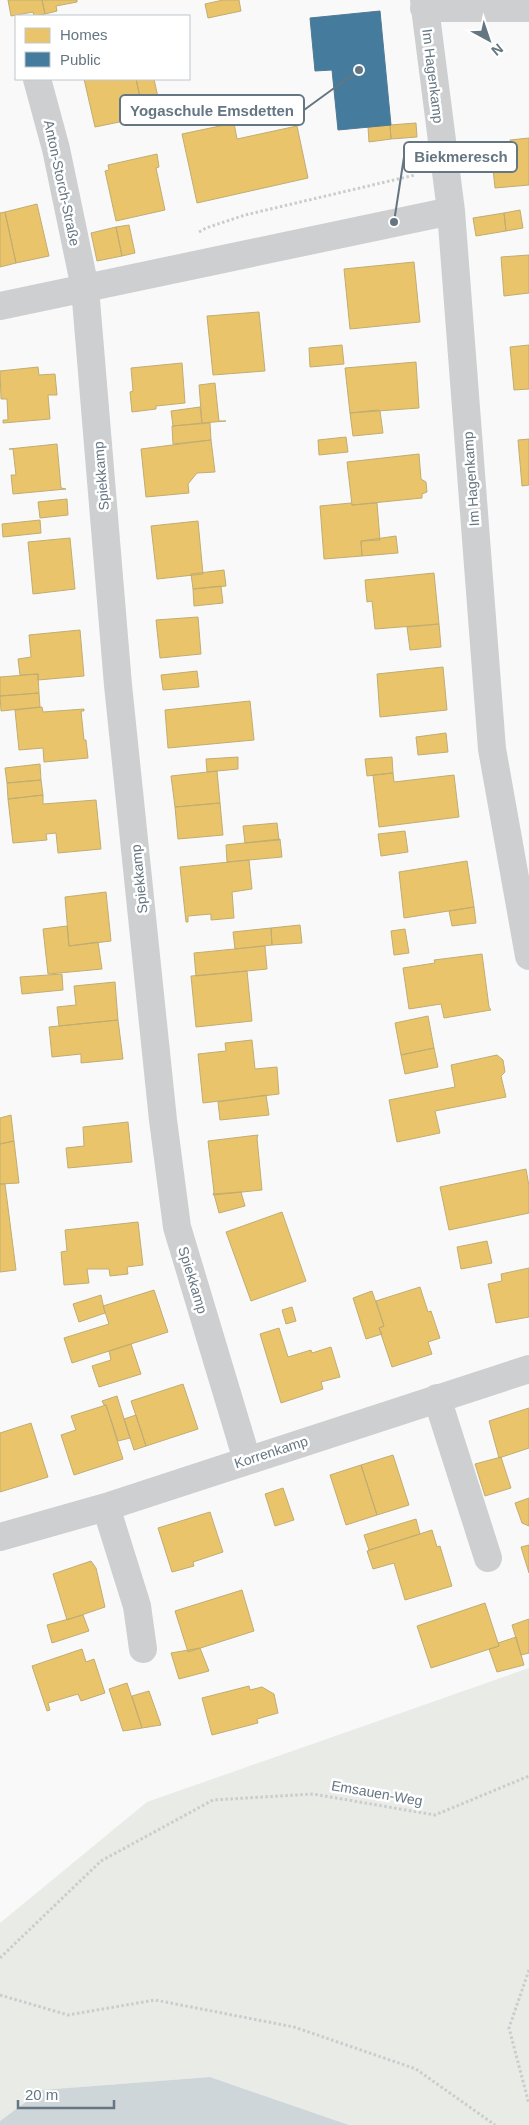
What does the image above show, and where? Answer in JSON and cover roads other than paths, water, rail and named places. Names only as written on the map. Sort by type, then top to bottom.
[{"type":"street","points":[[424,4],[529,8]]},
{"type":"street","name":"Im Hagenkamp","points":[[424,4],[450,211],[492,749],[529,956]]},
{"type":"street","name":"Anton-Storch-Straße","points":[[37,80],[56,149],[84,288]]},
{"type":"street","points":[[0,306],[450,211]]},
{"type":"street","name":"Spiekkamp","points":[[84,288],[118,685],[162,1110],[177,1227],[247,1460]]},
{"type":"street","name":"Korrenkamp","points":[[0,1537],[106,1507],[529,1369]]},
{"type":"street","points":[[437,1398],[488,1558]]},
{"type":"street","points":[[106,1507],[137,1606],[143,1649]]},
{"type":"place","name":"Yogaschule Emsdetten","points":[[359,70]]},
{"type":"place","name":"Biekmeresch","points":[[394,222]]}]
